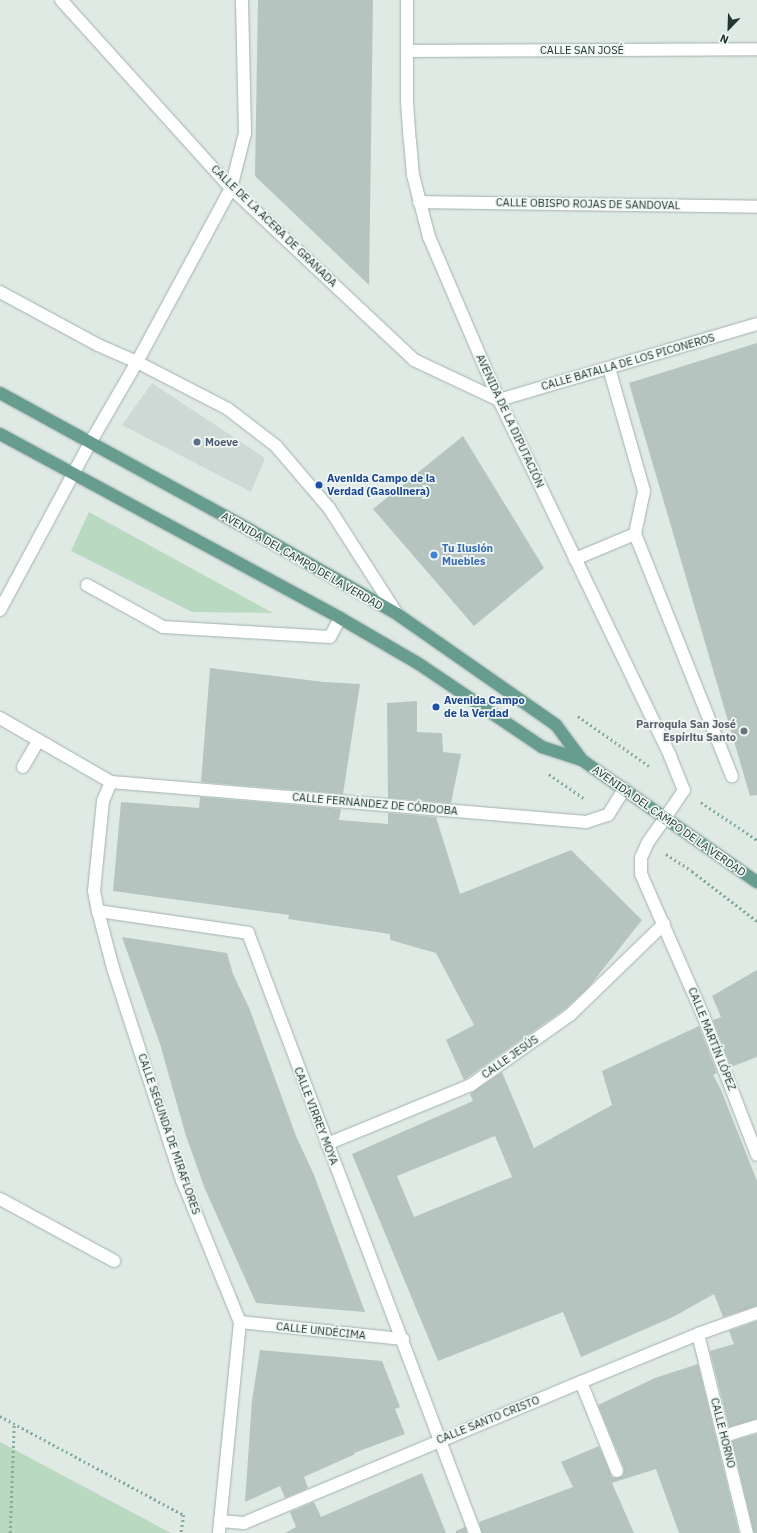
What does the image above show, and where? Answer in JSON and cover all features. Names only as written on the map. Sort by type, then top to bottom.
[{"type":"main road","name":"AVENIDA DEL CAMPO DE LA VERDAD","points":[[0,393],[250,530],[397,614],[556,725],[582,760]]},
{"type":"main road","name":"AVENIDA DEL CAMPO DE LA VERDAD","points":[[0,434],[340,618],[419,664],[542,747],[582,760],[757,882]]},
{"type":"street","name":"CALLE DE LA ACERA DE GRANADA","points":[[61,0],[231,188],[414,360],[499,400]]},
{"type":"street","points":[[0,610],[90,443],[137,362],[231,188],[245,133],[242,0]]},
{"type":"street","name":"AVENIDA DE LA DIPUTACIÓN","points":[[407,0],[410,141],[413,175],[429,236],[499,400],[670,756],[684,790],[665,818]]},
{"type":"street","name":"CALLE SAN JOSÉ","points":[[407,51],[757,49]]},
{"type":"street","name":"CALLE OBISPO ROJAS DE SANDOVAL","points":[[419,202],[757,207]]},
{"type":"street","points":[[0,292],[98,345],[137,362],[228,409],[276,446],[329,508],[397,614]]},
{"type":"street","name":"CALLE BATALLA DE LOS PICONEROS","points":[[499,400],[757,324]]},
{"type":"street","points":[[609,368],[644,491],[635,534],[732,776]]},
{"type":"street","points":[[575,559],[635,534]]},
{"type":"street","points":[[87,585],[163,627],[330,637],[340,618]]},
{"type":"street","points":[[0,718],[111,782]]},
{"type":"street","points":[[23,767],[38,741]]},
{"type":"street","name":"CALLE FERNÁNDEZ DE CÓRDOBA","points":[[111,782],[586,822],[608,815]]},
{"type":"street","name":"CALLE SEGUNDA DE MIRAFLORES","points":[[111,782],[103,801],[100,823],[94,891],[98,911],[113,968],[182,1180],[240,1322],[219,1533]]},
{"type":"street","points":[[608,815],[624,789]]},
{"type":"street","name":"CALLE MARTÍN LÓPEZ","points":[[665,818],[648,842],[641,858],[641,874],[703,1015],[757,1155]]},
{"type":"street","name":"CALLE VIRREY MOYA","points":[[98,911],[248,933],[327,1144],[403,1339],[475,1533]]},
{"type":"street","name":"CALLE JESÚS","points":[[327,1144],[471,1085],[570,1015],[664,924]]},
{"type":"street","points":[[0,1198],[114,1261]]},
{"type":"street","name":"CALLE SANTO CRISTO","points":[[220,1520],[244,1523],[440,1440],[698,1334],[757,1313]]},
{"type":"street","name":"CALLE UNDÉCIMA","points":[[240,1322],[403,1339]]},
{"type":"street","name":"CALLE HORNO","points":[[698,1334],[747,1533]]},
{"type":"street","points":[[581,1382],[617,1471]]},
{"type":"street","points":[[724,1436],[757,1426]]},
{"type":"path","points":[[542,769],[608,815]]},
{"type":"path","points":[[648,842],[692,871],[757,921]]},
{"type":"path","points":[[0,1416],[184,1515],[181,1533]]},
{"type":"path","points":[[10,1533],[14,1423]]},
{"type":"shaded area","name":"Moeve","points":[[152,383],[265,458],[251,492],[122,425]]},
{"type":"green space","points":[[89,512],[273,613],[192,612],[71,551]]},
{"type":"green space","points":[[0,1442],[171,1533],[0,1533]]},
{"type":"building","points":[[258,0],[373,0],[369,285],[255,176]]},
{"type":"building","points":[[757,343],[757,795],[750,796],[629,383]]},
{"type":"building","points":[[463,436],[544,568],[474,626],[373,509]]},
{"type":"building","points":[[210,668],[324,682],[360,684],[343,794],[201,782]]},
{"type":"building","points":[[417,701],[417,732],[442,733],[443,752],[461,754],[451,803],[388,798],[387,703]]},
{"type":"building","points":[[200,797],[341,809],[339,820],[388,824],[388,813],[436,817],[460,894],[571,850],[642,920],[588,988],[565,1009],[464,1080],[446,1040],[474,1025],[436,953],[390,940],[390,934],[288,919],[289,915],[113,891],[121,802],[199,808]]},
{"type":"building","points":[[122,937],[227,953],[233,974],[250,1010],[296,1136],[314,1175],[365,1312],[256,1303],[205,1189],[186,1136],[160,1044]]},
{"type":"building","points":[[757,970],[757,1057],[731,1067],[713,1020],[721,1017],[712,996]]},
{"type":"building","points":[[699,1026],[717,1073],[713,1075],[721,1090],[757,1181],[757,1306],[723,1317],[714,1294],[673,1317],[581,1357],[563,1312],[438,1361],[352,1154],[473,1101],[470,1094],[502,1072],[534,1148],[612,1105],[602,1071]],"holes":[[[495,1136],[512,1177],[414,1217],[397,1176]]]},
{"type":"building","points":[[757,1321],[757,1419],[729,1427],[710,1351],[734,1344],[729,1331]]},
{"type":"building","points":[[260,1350],[382,1361],[400,1407],[395,1409],[405,1434],[354,1453],[355,1454],[304,1477],[308,1488],[285,1498],[280,1486],[245,1502],[252,1400]]},
{"type":"building","points":[[698,1364],[739,1533],[679,1533],[656,1469],[612,1483],[634,1533],[482,1533],[479,1522],[573,1487],[561,1462],[599,1446],[612,1477],[616,1478],[623,1476],[624,1468],[598,1405],[655,1378]]},
{"type":"building","points":[[757,1434],[757,1533],[754,1533],[732,1441]]},
{"type":"building","points":[[422,1473],[446,1533],[285,1533],[296,1527],[290,1512],[314,1502],[321,1517]]},
{"type":"building","points":[[465,1527],[467,1533],[456,1533],[456,1531]]},
{"type":"place","name":"Moeve","points":[[197,442]]},
{"type":"place","name":"Avenida Campo de la Verdad (Gasolinera)","points":[[319,485]]},
{"type":"place","name":"Tu Ilusión Muebles","points":[[434,555]]},
{"type":"place","name":"Avenida Campo de la Verdad","points":[[436,707]]},
{"type":"place","name":"Parroquia San José Espíritu Santo","points":[[744,731]]}]
